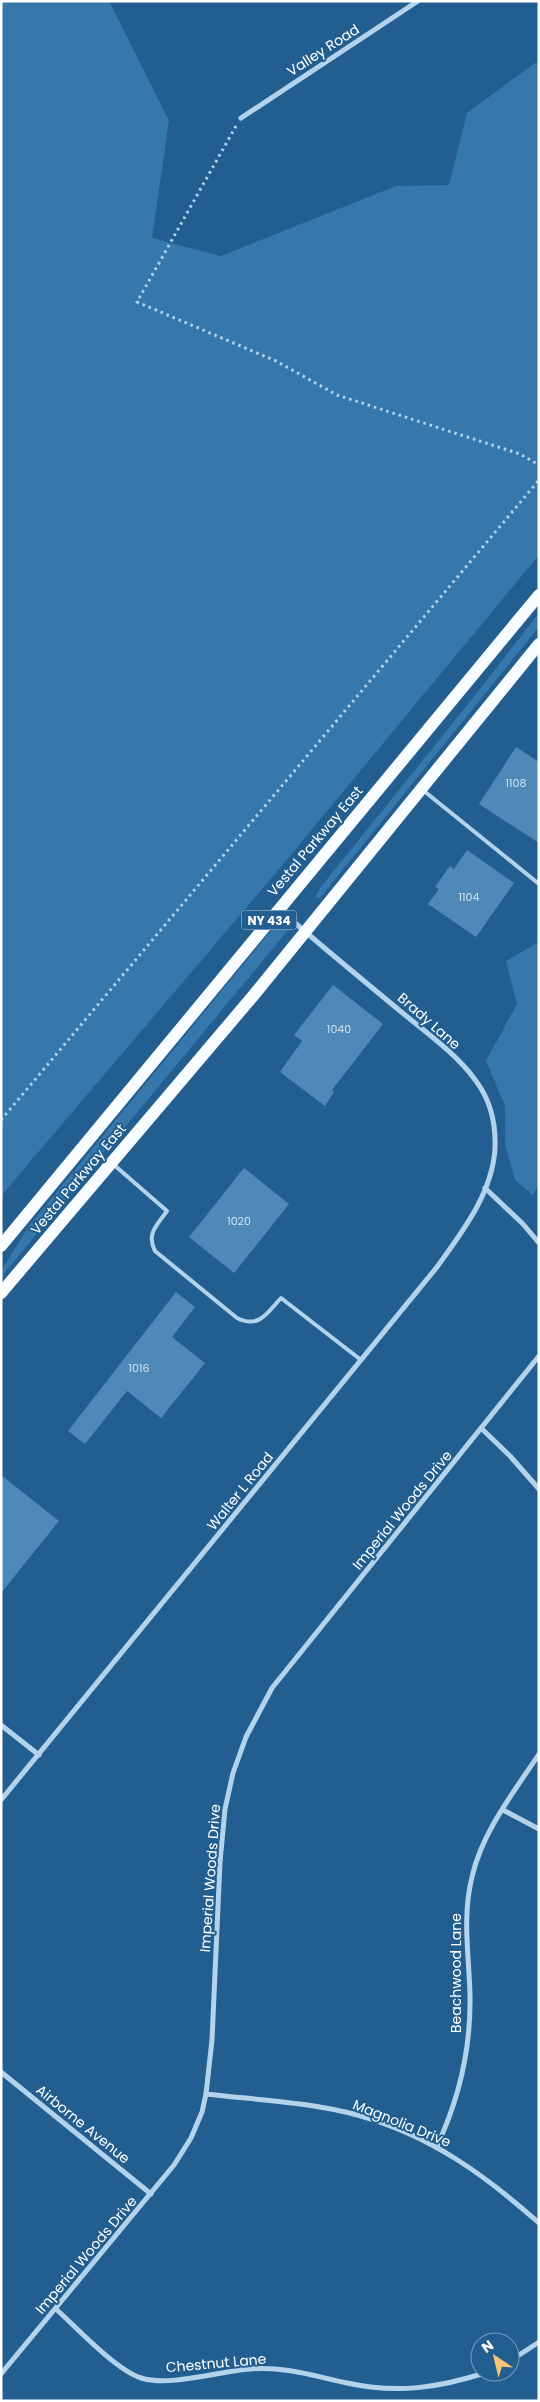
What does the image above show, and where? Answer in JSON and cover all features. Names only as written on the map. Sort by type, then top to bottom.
[{"type":"main road","name":"Vestal Parkway East","points":[[1,1246],[539,595]]},
{"type":"main road","name":"Vestal Parkway East","points":[[1,1293],[305,932],[420,788],[536,652]]},
{"type":"street","name":"Valley Road","points":[[241,118],[418,1]]},
{"type":"street","name":"Brady Lane","points":[[278,909],[430,1035],[462,1064],[477,1082],[486,1098],[493,1117],[495,1150],[485,1188]]},
{"type":"street","points":[[485,1188],[523,1224],[539,1243]]},
{"type":"street","name":"Walter L Road","points":[[1,1800],[437,1267],[471,1220],[485,1188]]},
{"type":"street","name":"Imperial Woods Drive","points":[[1,2374],[174,2165],[191,2138],[202,2112],[212,2040],[220,1862],[225,1809],[233,1773],[246,1737],[272,1688],[539,1356]]},
{"type":"street","points":[[482,1429],[510,1456],[539,1489]]},
{"type":"street","points":[[1,1725],[39,1755]]},
{"type":"street","name":"Beachwood Lane","points":[[437,2146],[459,2091],[470,2026],[465,1918],[472,1878],[485,1842],[539,1754]]},
{"type":"street","points":[[504,1810],[539,1829]]},
{"type":"street","name":"Airborne Avenue","points":[[1,2072],[151,2194]]},
{"type":"street","name":"Magnolia Drive","points":[[206,2094],[335,2110],[362,2116],[437,2146],[472,2167],[539,2222]]},
{"type":"street","name":"Chestnut Lane","points":[[56,2309],[122,2368],[140,2377],[154,2380],[221,2374],[249,2369],[292,2370],[347,2383],[400,2390],[449,2384],[470,2378]]},
{"type":"street","points":[[520,2354],[539,2342]]},
{"type":"lane","points":[[420,788],[539,884]]},
{"type":"lane","points":[[111,1163],[167,1211],[152,1231],[151,1242],[155,1251],[237,1318],[247,1323],[255,1322],[264,1317],[280,1298],[361,1360]]},
{"type":"path","points":[[241,118],[138,302],[276,361],[337,395],[520,454],[539,465]]},
{"type":"path","points":[[1,1120],[539,480]]},
{"type":"shaded area","points":[[1,1],[109,1],[169,121],[152,238],[221,256],[396,186],[449,185],[467,113],[535,63],[539,63],[539,555],[280,868],[1,1196]]},
{"type":"shaded area","points":[[539,613],[539,627],[320,898],[315,897],[320,888]]},
{"type":"shaded area","points":[[280,923],[289,929],[1,1277],[1,1271],[29,1226],[273,928]]},
{"type":"shaded area","points":[[539,942],[539,1183],[533,1195],[515,1180],[505,1144],[505,1106],[486,1061],[517,1004],[506,961]]},
{"type":"building","points":[[516,747],[539,762],[539,843],[479,804]]},
{"type":"building","points":[[467,850],[514,883],[476,937],[428,904],[439,889],[435,887],[450,866],[454,869]]},
{"type":"building","points":[[333,985],[383,1024],[332,1090],[334,1092],[325,1106],[280,1072],[302,1041],[294,1035]]},
{"type":"building","points":[[244,1168],[289,1204],[234,1273],[189,1237]]},
{"type":"building","points":[[176,1292],[195,1307],[172,1337],[205,1363],[161,1418],[127,1391],[85,1444],[68,1431]]},
{"type":"building","points":[[1,1475],[59,1521],[1,1593]]}]
